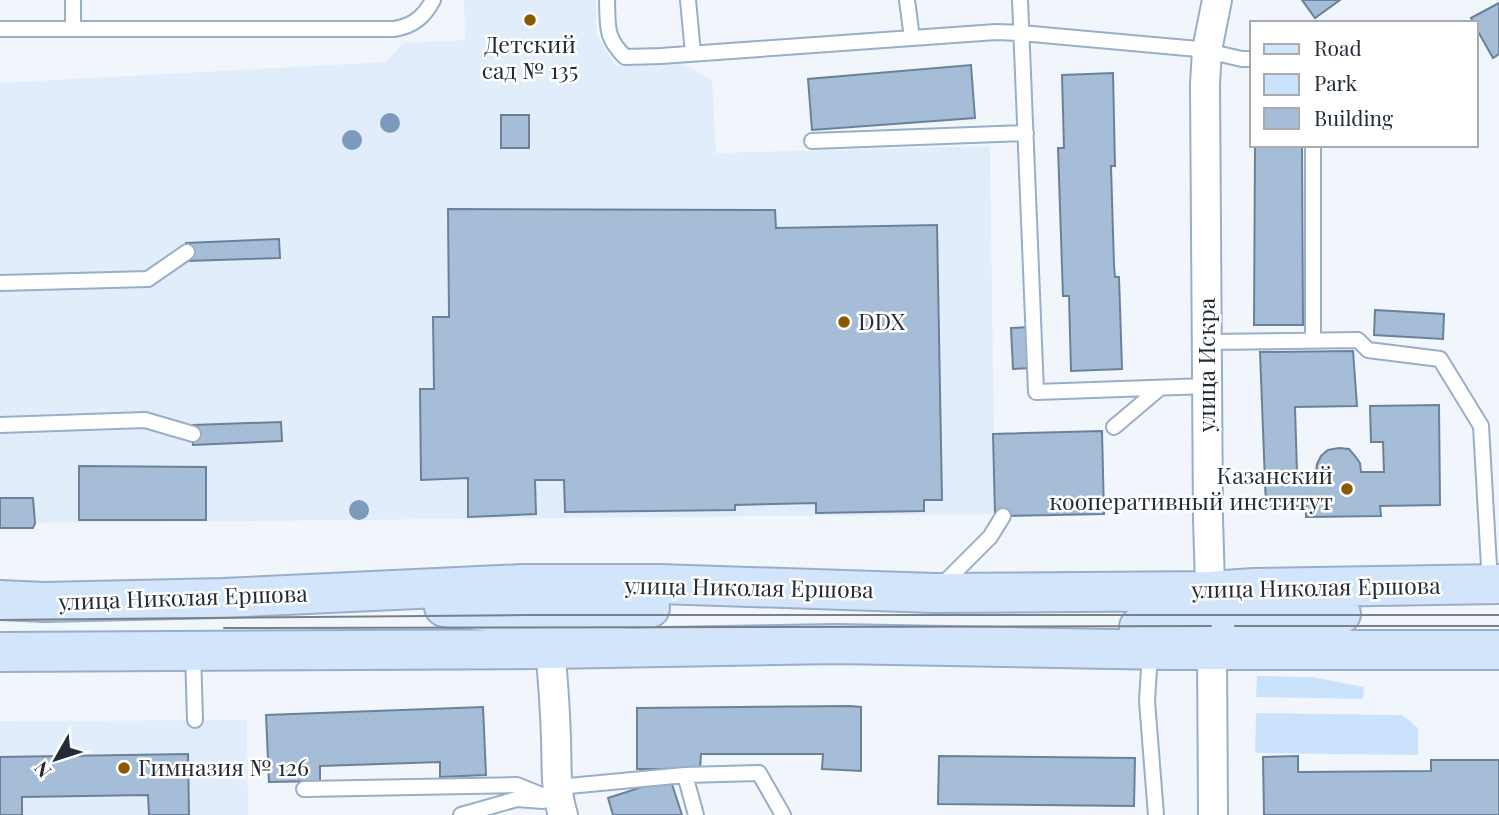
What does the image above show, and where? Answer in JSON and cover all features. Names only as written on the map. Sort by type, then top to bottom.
[{"type":"main road","name":"улица Николая Ершова","points":[[0,652],[550,649],[837,644],[1150,649],[1211,620],[1254,588],[1496,591]]},
{"type":"main road","name":"улица Николая Ершова","points":[[0,600],[44,602],[312,594],[524,615],[935,593],[1211,620],[1421,650],[1499,650]]},
{"type":"main road","points":[[0,608],[44,602]]},
{"type":"main road","points":[[0,635],[199,651],[524,627],[837,644],[983,629],[1167,626],[1211,620]]},
{"type":"street","name":"улица Искра","points":[[1213,815],[1205,84],[1207,50],[1217,0]]},
{"type":"street","points":[[550,649],[557,805]]},
{"type":"lane","points":[[73,0],[73,29]]},
{"type":"lane","points":[[0,29],[394,29],[419,19],[433,0]]},
{"type":"lane","points":[[607,0],[607,26],[614,45],[625,57],[996,32],[1207,50],[1250,59]]},
{"type":"lane","points":[[688,0],[693,53]]},
{"type":"lane","points":[[907,0],[912,38]]},
{"type":"lane","points":[[1020,0],[1036,393],[1207,386]]},
{"type":"lane","points":[[812,141],[1026,133]]},
{"type":"lane","points":[[1313,147],[1313,340]]},
{"type":"lane","points":[[0,283],[148,279],[187,252]]},
{"type":"lane","points":[[1207,342],[1358,340],[1368,351],[1440,359],[1481,426],[1496,591]]},
{"type":"lane","points":[[1114,427],[1160,388]]},
{"type":"lane","points":[[0,425],[145,420],[193,434]]},
{"type":"lane","points":[[935,593],[990,537],[1003,516]]},
{"type":"lane","points":[[1150,649],[1147,701],[1156,815]]},
{"type":"lane","points":[[195,720],[199,651]]},
{"type":"lane","points":[[461,815],[517,799],[557,805],[685,775],[758,773],[783,815]]},
{"type":"lane","points":[[685,775],[696,815]]},
{"type":"lane","points":[[304,789],[517,785],[557,805]]},
{"type":"shaded area","points":[[464,0],[596,0],[596,34],[616,66],[683,64],[712,80],[716,153],[990,146],[995,514],[35,523],[33,498],[0,498],[0,83],[386,62],[403,43],[465,40]]},
{"type":"shaded area","name":"Гимназия № 126","points":[[247,720],[248,815],[0,815],[0,721]]},
{"type":"green space","points":[[1257,676],[1312,677],[1364,687],[1363,699],[1256,697]]},
{"type":"green space","points":[[1256,713],[1402,715],[1418,728],[1418,755],[1255,753]]},
{"type":"building","points":[[1302,0],[1340,0],[1315,18]]},
{"type":"building","points":[[1499,3],[1499,54],[1493,58],[1478,32],[1478,21],[1471,18]]},
{"type":"building","points":[[971,65],[975,118],[812,130],[808,79]]},
{"type":"building","points":[[1113,73],[1115,166],[1111,166],[1114,265],[1115,277],[1119,277],[1122,369],[1071,371],[1069,296],[1063,296],[1058,148],[1064,148],[1062,75]]},
{"type":"building","points":[[501,115],[529,115],[529,148],[501,148]]},
{"type":"building","points":[[1255,147],[1302,147],[1303,325],[1254,325]]},
{"type":"building","points":[[448,209],[775,210],[776,228],[937,225],[942,500],[924,500],[924,511],[816,513],[816,503],[735,505],[735,510],[565,512],[564,480],[535,480],[536,514],[468,517],[468,478],[421,480],[420,389],[434,389],[433,317],[449,317]]},
{"type":"building","points":[[279,239],[280,258],[187,261],[186,243]]},
{"type":"building","points":[[1375,310],[1444,314],[1443,339],[1374,335]]},
{"type":"building","points":[[1031,327],[1033,368],[1013,369],[1011,328]]},
{"type":"building","points":[[1353,351],[1357,406],[1295,407],[1297,472],[1316,472],[1321,456],[1328,450],[1339,448],[1349,449],[1360,463],[1361,472],[1384,472],[1383,442],[1371,442],[1370,406],[1439,405],[1440,505],[1380,506],[1381,516],[1306,517],[1306,506],[1266,507],[1260,352]]},
{"type":"building","points":[[281,422],[282,441],[193,445],[193,425]]},
{"type":"building","points":[[1102,431],[1104,514],[995,514],[993,434]]},
{"type":"building","points":[[79,466],[206,467],[206,520],[79,520]]},
{"type":"building","points":[[0,498],[33,498],[33,528],[0,528]]},
{"type":"building","points":[[483,707],[486,775],[440,777],[440,762],[320,766],[320,781],[269,782],[266,715]]},
{"type":"building","points":[[861,707],[861,771],[822,769],[823,754],[701,754],[700,769],[637,769],[637,708]]},
{"type":"building","points":[[188,754],[189,815],[149,815],[148,795],[22,797],[22,815],[0,815],[0,757]]},
{"type":"building","points":[[939,756],[1135,758],[1134,806],[938,804]]},
{"type":"building","points":[[1298,756],[1298,772],[1431,771],[1431,760],[1499,760],[1499,815],[1264,815],[1263,757]]},
{"type":"building","points":[[670,778],[682,815],[613,815],[608,798]]},
{"type":"tram line","points":[[0,620],[524,615],[1499,615]]},
{"type":"tram line","points":[[224,628],[1211,626]]},
{"type":"tram line","points":[[1235,626],[1499,626]]},
{"type":"place","name":"Детский сад № 135","points":[[530,20]]},
{"type":"place","name":"DDX","points":[[844,322]]},
{"type":"place","name":"Казанский кооперативный институт","points":[[1347,489]]},
{"type":"place","name":"Гимназия № 126","points":[[124,768]]}]
